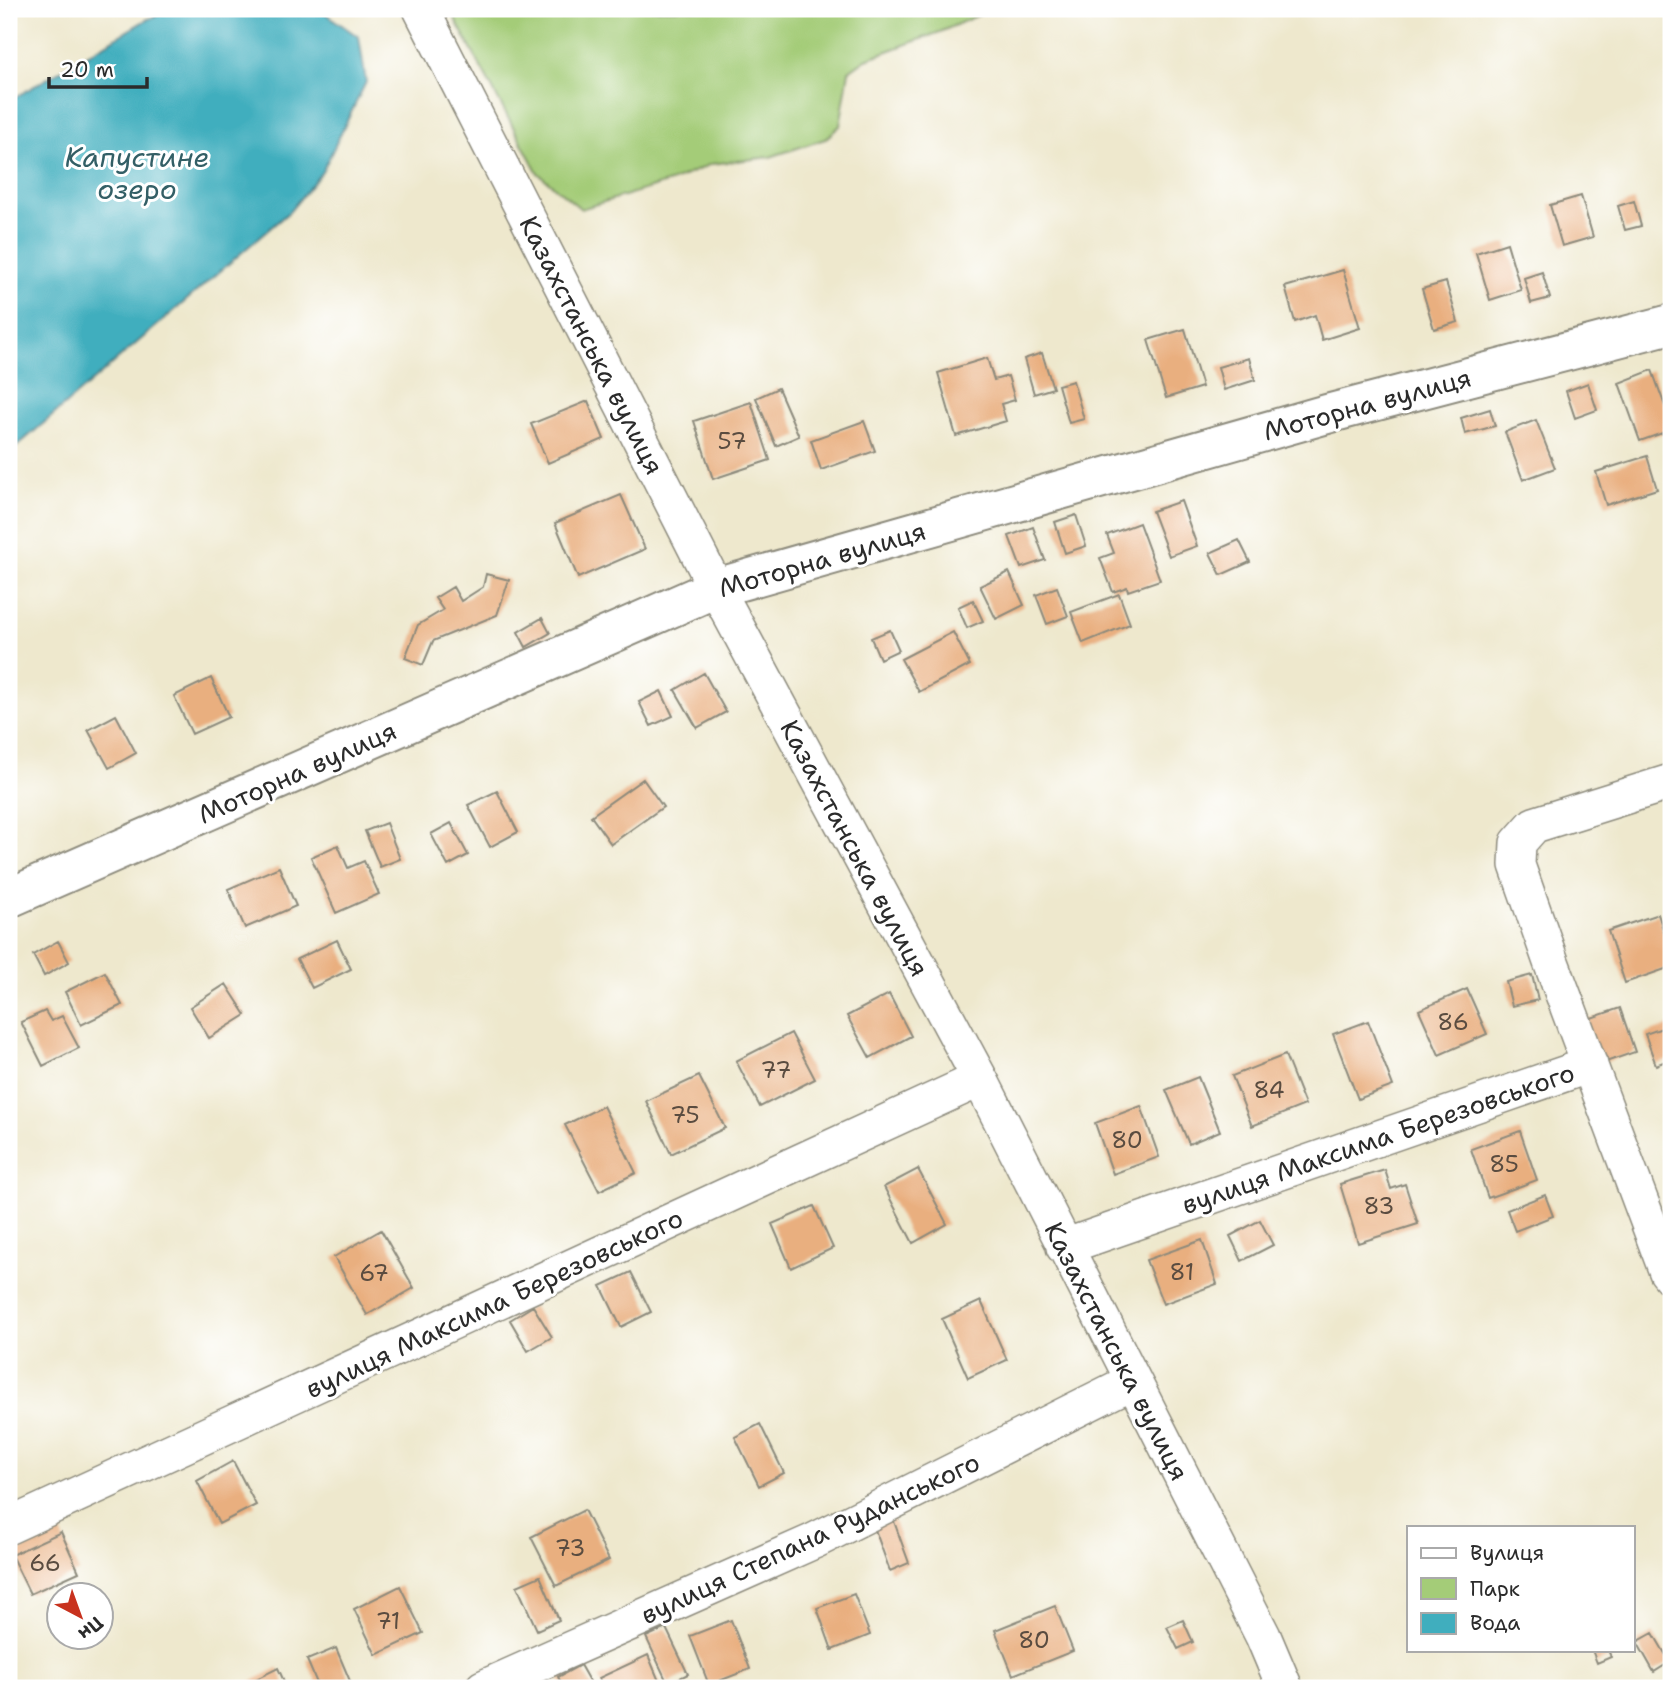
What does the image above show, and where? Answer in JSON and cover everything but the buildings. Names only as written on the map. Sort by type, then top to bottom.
[{"type":"street","name":"Казахстанська вулиця","points":[[421,9],[716,588],[980,1079],[1063,1247],[1263,1636],[1285,1688]]},
{"type":"street","name":"Моторна вулиця","points":[[9,898],[716,588],[1327,414],[1671,324]]},
{"type":"street","name":"вулиця Максима Березовського","points":[[1063,1247],[1590,1065],[1517,865],[1518,843],[1534,825],[1671,782]]},
{"type":"street","points":[[1590,1065],[1671,1277]]},
{"type":"street","name":"вулиця Максима Березовського","points":[[9,1526],[980,1079]]},
{"type":"street","name":"вулиця Степана Руданського","points":[[483,1688],[814,1541],[1133,1381]]},
{"type":"green space","points":[[452,9],[992,9],[940,32],[866,59],[849,71],[840,126],[825,139],[770,157],[711,164],[673,181],[581,209],[538,173]]},
{"type":"water","name":"Капустине озеро","points":[[172,9],[307,9],[323,12],[359,37],[366,82],[322,172],[290,211],[9,453],[9,101],[146,20]]}]
